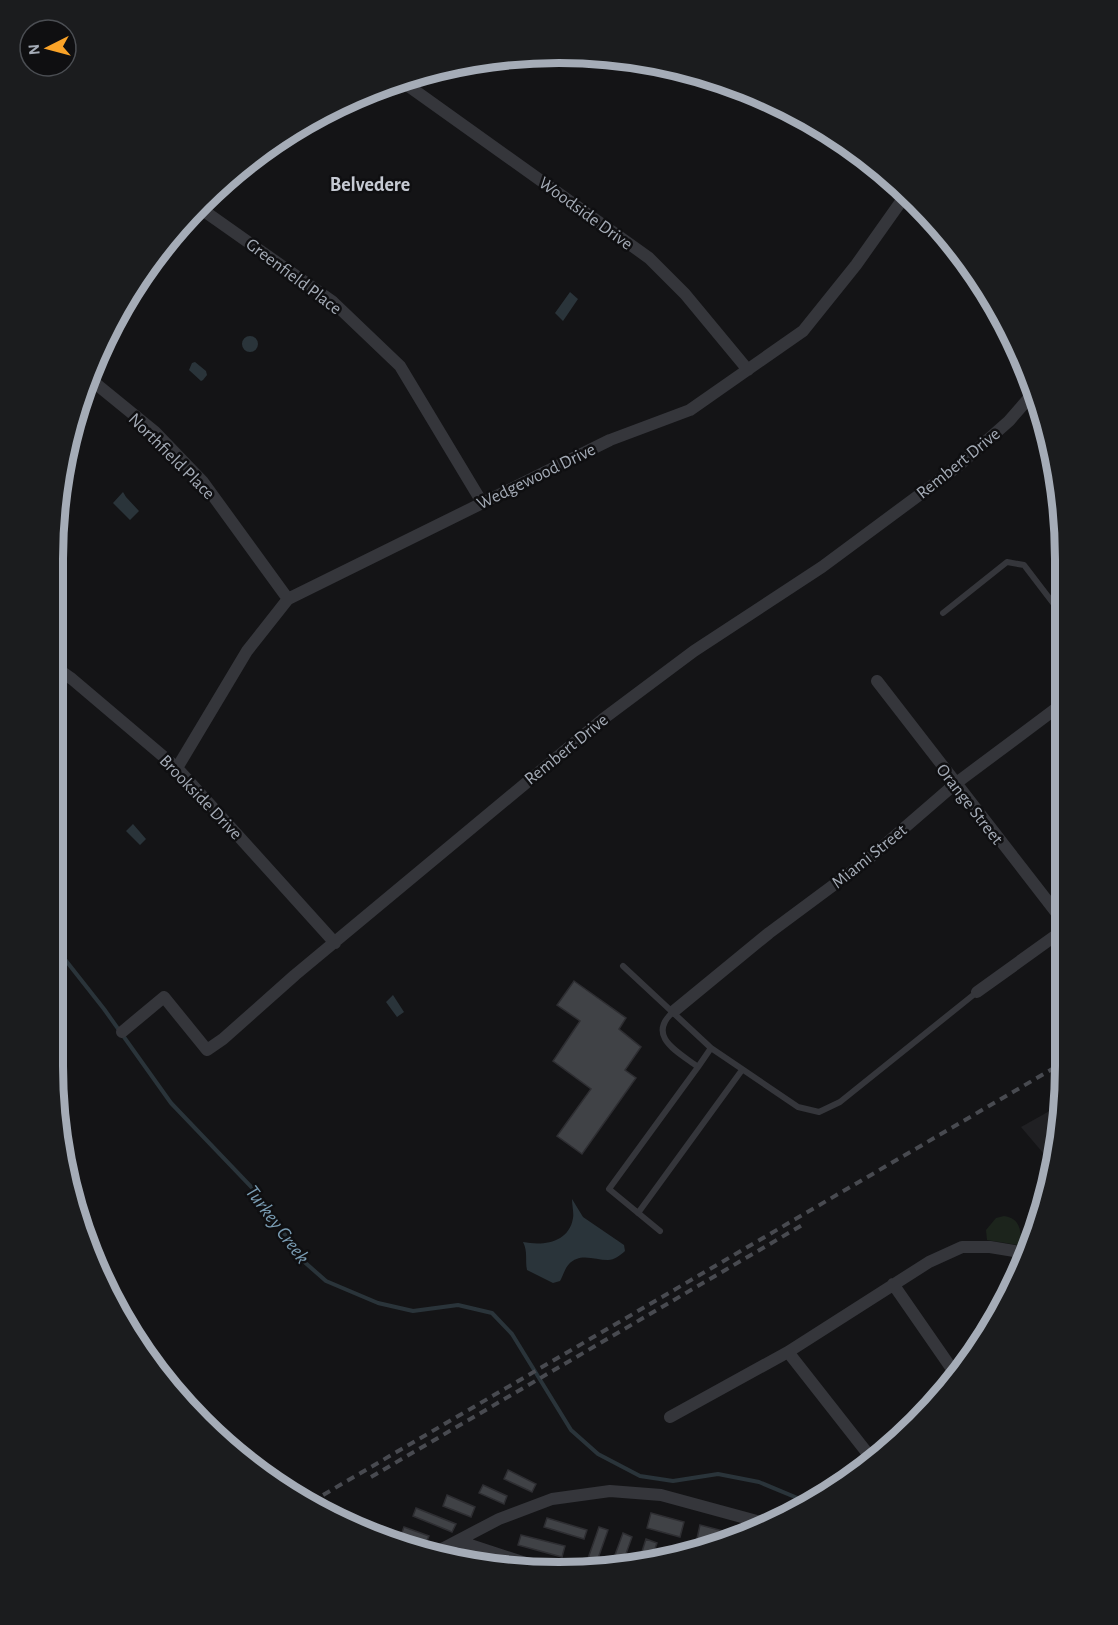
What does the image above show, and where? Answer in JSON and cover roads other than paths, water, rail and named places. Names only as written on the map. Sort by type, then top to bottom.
[{"type":"street","name":"Woodside Drive","points":[[409,86],[649,258],[685,294],[748,370]]},
{"type":"street","name":"Wedgewood Drive","points":[[177,768],[248,651],[288,599],[609,440],[690,410],[803,331],[856,265],[902,201]]},
{"type":"street","name":"Greenfield Place","points":[[205,212],[333,302],[400,366],[483,504]]},
{"type":"street","name":"Northfield Place","points":[[95,383],[155,432],[203,482],[288,599]]},
{"type":"street","name":"Rembert Drive","points":[[122,1032],[164,997],[207,1050],[223,1039],[501,802],[603,719],[694,651],[822,567],[957,467],[1009,421],[1028,399]]},
{"type":"street","name":"Brookside Drive","points":[[63,673],[177,768],[335,943]]},
{"type":"street","name":"Orange Street","points":[[876,681],[1055,914]]},
{"type":"street","name":"Miami Street","points":[[674,1011],[769,933],[866,861],[955,784],[1055,709]]},
{"type":"street","points":[[977,992],[1055,934]]},
{"type":"street","points":[[670,1417],[788,1352],[929,1262],[962,1247],[990,1247],[1018,1253]]},
{"type":"street","points":[[893,1284],[952,1369]]},
{"type":"street","points":[[788,1352],[868,1454]]},
{"type":"street","points":[[444,1548],[499,1519],[552,1499],[610,1491],[661,1495],[756,1521]]},
{"type":"street","points":[[458,1541],[516,1560]]},
{"type":"lane","points":[[943,613],[1007,562],[1024,565],[1055,607]]},
{"type":"lane","points":[[623,966],[674,1011],[711,1048],[798,1107],[819,1112],[840,1102],[977,992]]},
{"type":"lane","points":[[674,1011],[664,1019],[662,1029],[666,1042],[698,1067]]},
{"type":"lane","points":[[660,1230],[609,1189],[711,1048]]},
{"type":"lane","points":[[639,1213],[742,1070]]},
{"type":"waterway","name":"Turkey Creek","points":[[63,957],[104,1009],[171,1103],[258,1194],[301,1259],[326,1281],[378,1303],[413,1311],[458,1305],[492,1313],[512,1334],[571,1430],[598,1454],[640,1476],[673,1481],[718,1474],[759,1482],[801,1499]]},
{"type":"railway","points":[[316,1499],[1055,1067]]},
{"type":"railway","points":[[371,1477],[804,1224]]},
{"type":"district","name":"Belvedere","points":[[370,184]]}]
